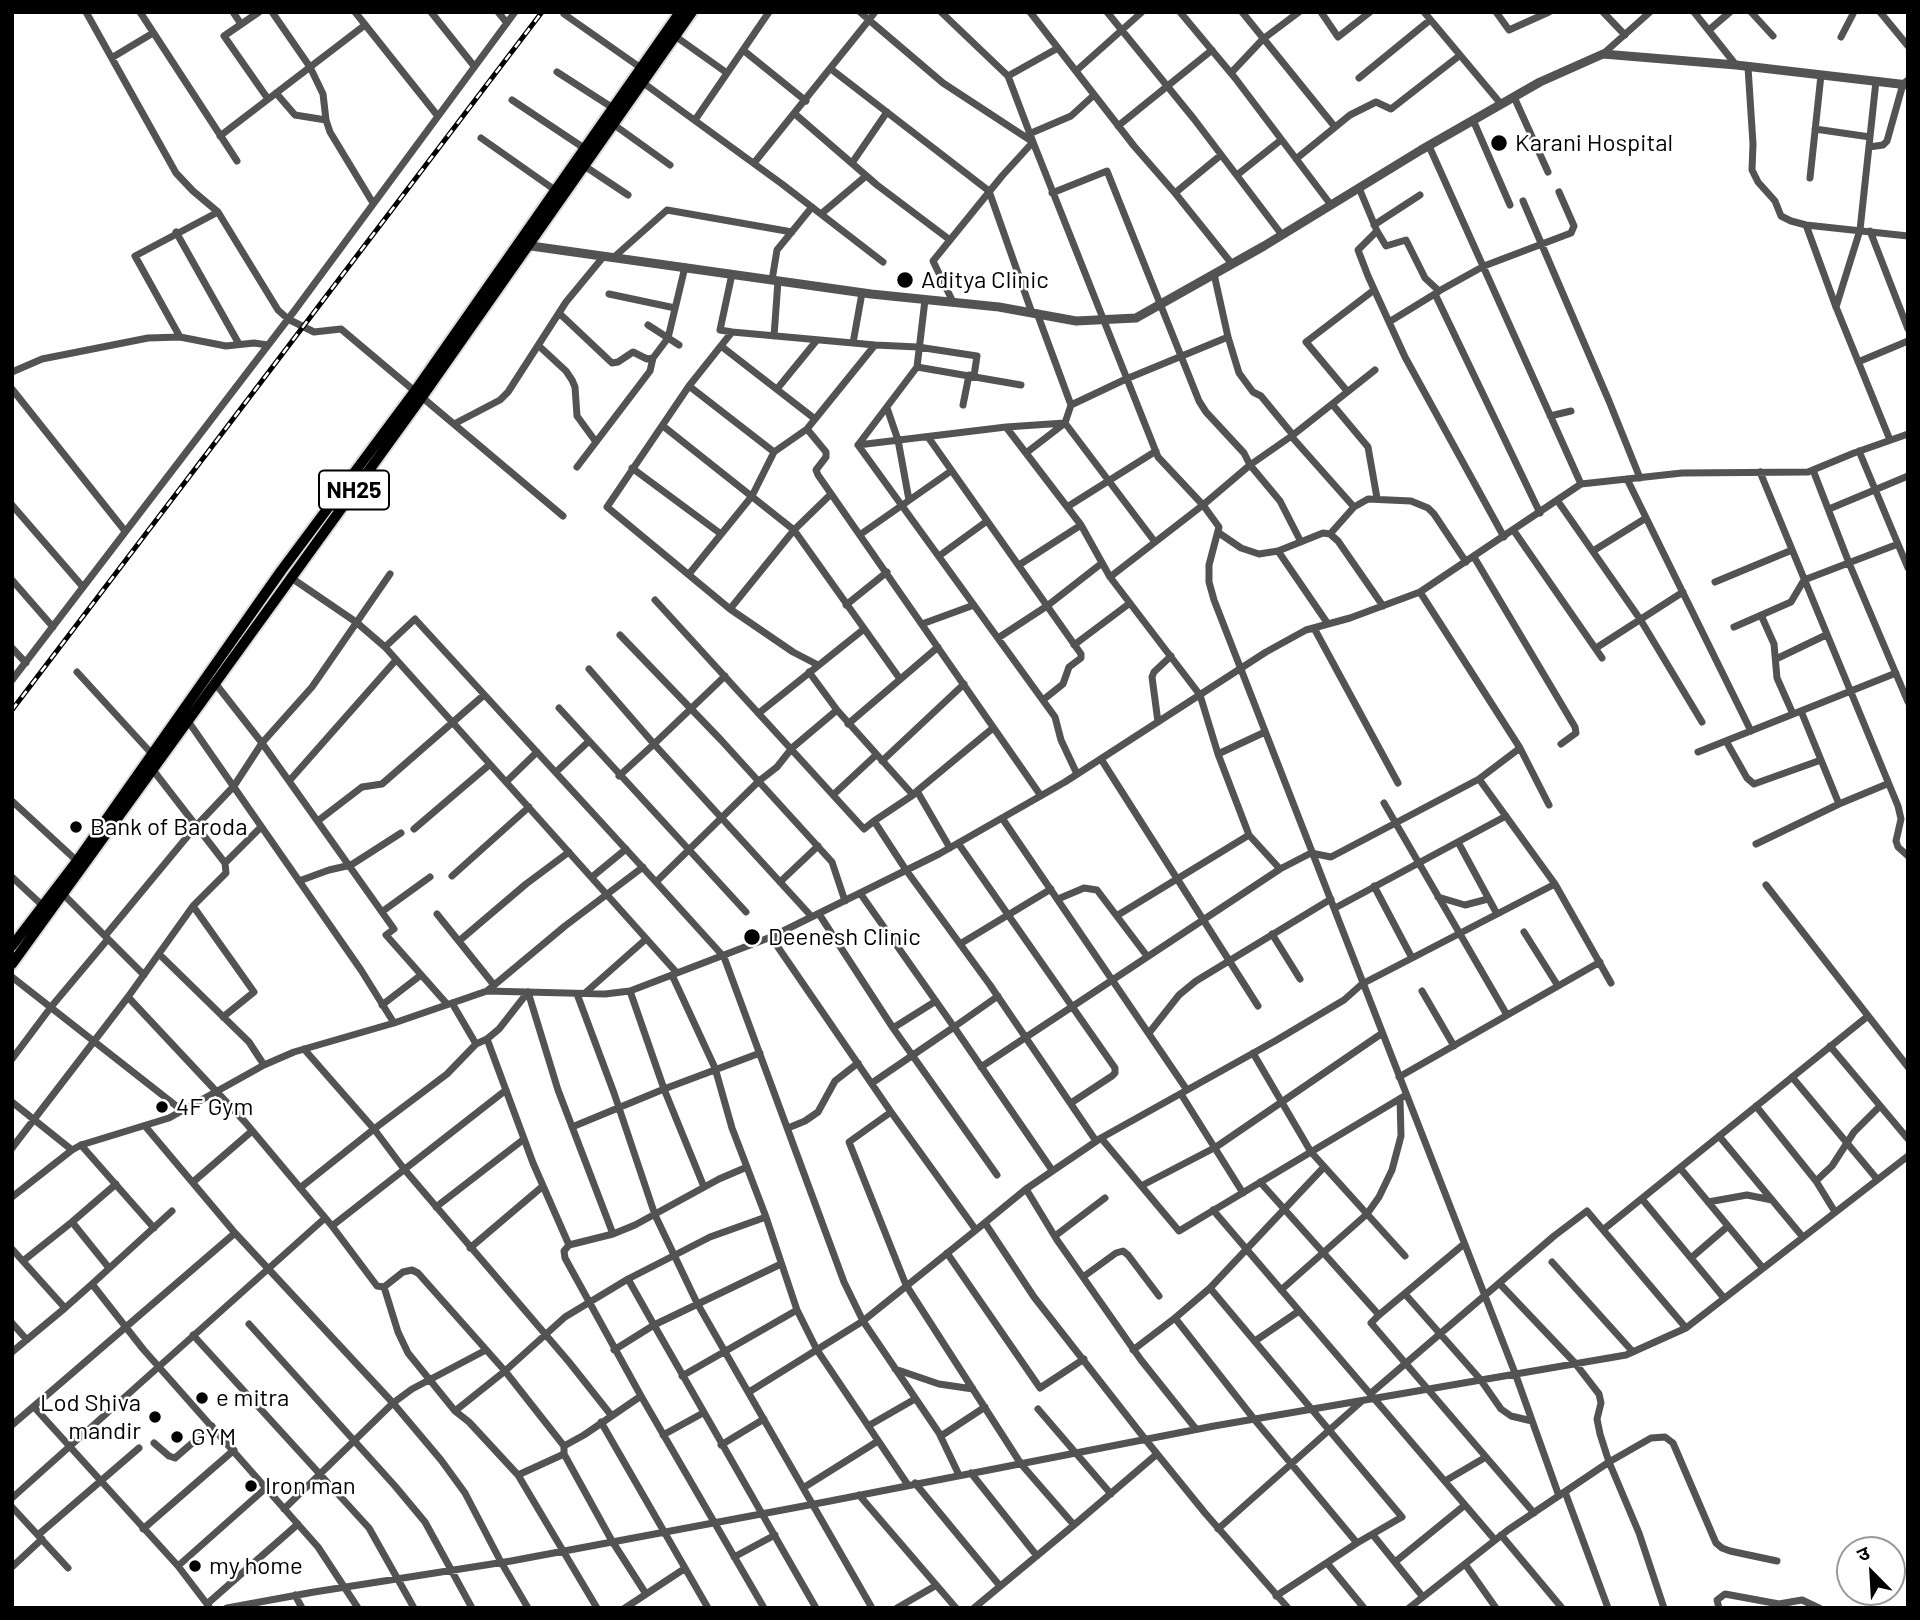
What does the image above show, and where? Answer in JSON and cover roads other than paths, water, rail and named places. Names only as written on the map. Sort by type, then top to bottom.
[{"type":"main road","name":"NH25","points":[[522,245],[555,190],[680,12]]},
{"type":"main road","name":"NH25","points":[[12,964],[188,721],[522,245],[613,124],[692,12]]},
{"type":"main road","name":"NH25","points":[[12,946],[77,861],[281,571],[418,394]]},
{"type":"street","points":[[86,12],[176,173],[218,212],[278,310],[288,319],[314,332],[341,329],[563,516]]},
{"type":"street","points":[[140,12],[237,161]]},
{"type":"street","points":[[233,12],[241,24]]},
{"type":"street","points":[[259,12],[224,36],[268,99]]},
{"type":"street","points":[[272,12],[310,67],[323,94],[330,132],[373,203]]},
{"type":"street","points":[[355,12],[437,116]]},
{"type":"street","points":[[431,12],[474,66]]},
{"type":"street","points":[[498,12],[507,23]]},
{"type":"street","points":[[12,680],[288,319],[515,12]]},
{"type":"street","points":[[695,120],[769,12]]},
{"type":"street","points":[[860,12],[943,83],[1033,142]]},
{"type":"street","points":[[754,163],[875,12]]},
{"type":"street","points":[[941,12],[1008,76],[1158,457],[1215,520],[1219,533],[1211,552],[1209,582],[1214,600],[1311,853],[1335,908],[1399,1077],[1403,1097],[1485,1295],[1532,1421],[1608,1608]]},
{"type":"street","points":[[1030,12],[1118,126],[1232,264]]},
{"type":"street","points":[[1107,12],[1168,86],[1282,235]]},
{"type":"street","points":[[1076,71],[1142,12]]},
{"type":"street","points":[[1180,12],[1231,73],[1331,205]]},
{"type":"street","points":[[1241,12],[1335,127]]},
{"type":"street","points":[[1231,73],[1263,39],[1299,12]]},
{"type":"street","points":[[1321,12],[1338,37],[1370,12]]},
{"type":"street","points":[[1424,12],[1501,104]]},
{"type":"street","points":[[1496,12],[1508,30],[1549,12]]},
{"type":"street","points":[[1604,12],[1625,35]]},
{"type":"street","points":[[522,245],[863,293],[1034,313],[1076,321],[1136,318],[1282,235],[1514,96],[1603,54],[1650,12]]},
{"type":"street","points":[[1694,12],[1736,65]]},
{"type":"street","points":[[1709,30],[1730,12]]},
{"type":"street","points":[[1751,12],[1773,36]]},
{"type":"street","points":[[1841,37],[1854,12]]},
{"type":"street","points":[[1880,12],[1908,46]]},
{"type":"street","points":[[564,14],[641,68]]},
{"type":"street","points":[[1359,78],[1430,20]]},
{"type":"street","points":[[220,136],[365,25]]},
{"type":"street","points":[[113,57],[153,33]]},
{"type":"street","points":[[675,36],[727,73]]},
{"type":"street","points":[[1008,76],[1058,48]]},
{"type":"street","points":[[743,50],[806,101]]},
{"type":"street","points":[[1118,126],[1212,50]]},
{"type":"street","points":[[1603,54],[1906,83],[1887,141],[1883,145],[1869,147]]},
{"type":"street","points":[[1296,159],[1350,115],[1376,102],[1391,109],[1459,56]]},
{"type":"street","points":[[1748,67],[1752,170],[1775,201],[1781,216],[1806,225],[1908,236]]},
{"type":"street","points":[[831,69],[989,191],[1071,405],[1065,423],[1026,453]]},
{"type":"street","points":[[557,72],[613,108]]},
{"type":"street","points":[[1810,178],[1821,75]]},
{"type":"street","points":[[1836,307],[1860,230],[1876,81]]},
{"type":"street","points":[[642,82],[754,163],[883,262]]},
{"type":"street","points":[[276,93],[295,115],[326,120]]},
{"type":"street","points":[[1030,134],[1071,116],[1094,95]]},
{"type":"street","points":[[1514,96],[1548,172]]},
{"type":"street","points":[[512,100],[584,148]]},
{"type":"street","points":[[852,163],[887,112]]},
{"type":"street","points":[[795,114],[866,176],[950,240]]},
{"type":"street","points":[[1473,120],[1510,205]]},
{"type":"street","points":[[613,124],[670,165]]},
{"type":"street","points":[[1815,129],[1870,137]]},
{"type":"street","points":[[481,138],[555,190]]},
{"type":"street","points":[[1237,176],[1281,140]]},
{"type":"street","points":[[953,302],[933,261],[989,191],[1033,142]]},
{"type":"street","points":[[1429,146],[1580,484]]},
{"type":"street","points":[[1175,193],[1221,155]]},
{"type":"street","points":[[583,165],[628,195]]},
{"type":"street","points":[[1052,193],[1107,171],[1199,401],[1238,446],[1286,509],[1301,542]]},
{"type":"street","points":[[821,214],[866,176]]},
{"type":"street","points":[[1359,188],[1386,246],[1406,240],[1425,278],[1437,293],[1540,513]]},
{"type":"street","points":[[1389,322],[1484,266],[1568,235],[1574,226],[1559,192]]},
{"type":"street","points":[[1420,195],[1376,228],[1358,250],[1405,357],[1504,537]]},
{"type":"street","points":[[1522,201],[1640,478]]},
{"type":"street","points":[[774,336],[777,250],[812,207]]},
{"type":"street","points":[[454,424],[504,396],[559,313],[608,257],[667,210],[792,232]]},
{"type":"street","points":[[180,337],[135,256],[218,212]]},
{"type":"street","points":[[1806,225],[1890,440]]},
{"type":"street","points":[[1870,231],[1908,329]]},
{"type":"street","points":[[177,232],[239,344]]},
{"type":"street","points":[[577,467],[650,371],[653,358],[668,338],[685,267]]},
{"type":"street","points":[[732,274],[720,330],[918,347],[977,356],[963,405]]},
{"type":"street","points":[[1214,274],[1239,373],[1354,507]]},
{"type":"street","points":[[1348,391],[1306,342],[1374,290]]},
{"type":"street","points":[[853,343],[863,293]]},
{"type":"street","points":[[609,294],[675,308]]},
{"type":"street","points":[[858,445],[916,367],[925,300]]},
{"type":"street","points":[[559,313],[612,363],[634,352],[647,359],[653,358]]},
{"type":"street","points":[[648,325],[679,345]]},
{"type":"street","points":[[732,332],[689,386],[608,502],[608,509],[730,609],[793,652],[818,665]]},
{"type":"street","points":[[12,372],[42,359],[148,338],[180,337],[226,346],[268,345]]},
{"type":"street","points":[[1071,405],[1228,337]]},
{"type":"street","points":[[777,389],[817,340]]},
{"type":"street","points":[[1858,362],[1908,341]]},
{"type":"street","points":[[688,574],[752,496],[774,452],[807,429],[875,345]]},
{"type":"street","points":[[539,346],[559,363],[572,380],[577,416],[596,442]]},
{"type":"street","points":[[721,346],[815,419]]},
{"type":"street","points":[[916,367],[1021,385]]},
{"type":"street","points":[[1110,576],[1375,370]]},
{"type":"street","points":[[689,386],[774,452]]},
{"type":"street","points":[[12,389],[125,531]]},
{"type":"street","points":[[1332,404],[1368,447],[1377,498]]},
{"type":"street","points":[[887,408],[898,440],[909,500]]},
{"type":"street","points":[[1550,415],[1571,411]]},
{"type":"street","points":[[858,445],[1006,427],[1065,423]]},
{"type":"street","points":[[1065,423],[1155,542]]},
{"type":"street","points":[[663,426],[794,530],[900,679]]},
{"type":"street","points":[[1006,427],[1081,525],[1110,576],[1200,695],[1218,754],[1250,835],[1280,869]]},
{"type":"street","points":[[807,429],[826,452],[826,457],[816,471],[1041,796]]},
{"type":"street","points":[[12,1197],[72,1150],[184,1112],[264,1065],[304,1049],[394,1023],[487,991],[581,994],[630,991],[771,937],[950,848],[1041,796],[1266,652],[1314,628],[1420,593],[1580,484],[1682,473],[1808,472],[1908,435]]},
{"type":"street","points":[[928,437],[1081,658],[1069,667],[1062,686],[1043,700]]},
{"type":"street","points":[[858,445],[1057,721],[1061,740],[1077,774]]},
{"type":"street","points":[[1067,508],[1156,451]]},
{"type":"street","points":[[1859,451],[1908,568]]},
{"type":"street","points":[[632,468],[721,534]]},
{"type":"street","points":[[1813,470],[1908,702]]},
{"type":"street","points":[[861,534],[951,471]]},
{"type":"street","points":[[1760,472],[1900,813],[1896,841],[1898,847],[1908,856]]},
{"type":"street","points":[[1829,509],[1908,476]]},
{"type":"street","points":[[1627,479],[1751,731]]},
{"type":"street","points":[[730,609],[794,530],[831,494]]},
{"type":"street","points":[[1330,534],[1354,507],[1368,499],[1411,501],[1428,508],[1470,560],[1575,727],[1576,733],[1561,744]]},
{"type":"street","points":[[1558,500],[1640,619],[1702,722]]},
{"type":"street","points":[[12,505],[83,587]]},
{"type":"street","points":[[1593,551],[1646,518]]},
{"type":"street","points":[[939,556],[987,521]]},
{"type":"street","points":[[1019,565],[1081,525]]},
{"type":"street","points":[[1514,531],[1602,658]]},
{"type":"street","points":[[1219,533],[1259,554],[1278,551],[1323,533],[1330,534],[1338,541],[1383,606]]},
{"type":"street","points":[[1734,627],[1791,602],[1804,580],[1898,544]]},
{"type":"street","points":[[1715,582],[1791,550]]},
{"type":"street","points":[[1278,551],[1328,624]]},
{"type":"street","points":[[998,638],[1047,606],[1102,563]]},
{"type":"street","points":[[846,605],[887,572]]},
{"type":"street","points":[[12,1059],[196,827],[234,786],[262,743],[312,687],[390,574]]},
{"type":"street","points":[[290,577],[356,622],[385,647],[592,877],[674,974],[715,1071],[732,1128],[766,1217],[797,1311],[817,1350],[878,1441],[911,1484],[1000,1586]]},
{"type":"street","points":[[12,580],[54,627]]},
{"type":"street","points":[[1596,648],[1683,592]]},
{"type":"street","points":[[1420,593],[1520,748],[1549,805]]},
{"type":"street","points":[[655,600],[864,829],[915,793],[993,728]]},
{"type":"street","points":[[1074,645],[1130,603]]},
{"type":"street","points":[[922,624],[974,605]]},
{"type":"street","points":[[1762,615],[1774,643],[1777,678],[1821,760],[1839,804]]},
{"type":"street","points":[[385,647],[415,619],[723,957],[844,1282],[863,1321],[941,1436],[959,1475]]},
{"type":"street","points":[[1314,628],[1398,783]]},
{"type":"street","points":[[759,713],[864,629]]},
{"type":"street","points":[[620,635],[832,862],[845,901]]},
{"type":"street","points":[[1776,659],[1826,635]]},
{"type":"street","points":[[848,724],[938,647]]},
{"type":"street","points":[[12,648],[26,663]]},
{"type":"street","points":[[1158,722],[1152,677],[1171,656]]},
{"type":"street","points":[[290,780],[396,660]]},
{"type":"street","points":[[589,670],[780,881],[816,915],[997,1175]]},
{"type":"street","points":[[78,671],[152,754]]},
{"type":"street","points":[[809,673],[848,724],[915,793],[950,848]]},
{"type":"street","points":[[1698,752],[1896,673]]},
{"type":"street","points":[[620,776],[725,676]]},
{"type":"street","points":[[215,682],[290,780],[383,911],[394,929],[386,936],[449,1004],[476,1044]]},
{"type":"street","points":[[833,795],[964,684]]},
{"type":"street","points":[[319,820],[362,787],[382,784],[484,695]]},
{"type":"street","points":[[559,708],[746,912]]},
{"type":"street","points":[[656,882],[758,781],[777,767],[792,748],[837,710]]},
{"type":"street","points":[[188,721],[361,970],[394,1023]]},
{"type":"street","points":[[1218,754],[1265,732]]},
{"type":"street","points":[[1726,741],[1747,778],[1754,784],[1821,760]]},
{"type":"street","points":[[556,772],[588,742]]},
{"type":"street","points":[[981,1067],[1280,869],[1311,853],[1331,857],[1479,779],[1520,748]]},
{"type":"street","points":[[506,782],[537,752]]},
{"type":"street","points":[[1101,759],[1258,1006]]},
{"type":"street","points":[[414,829],[489,765]]},
{"type":"street","points":[[12,1148],[128,997],[193,906],[226,873],[225,863],[153,769]]},
{"type":"street","points":[[1479,779],[1555,884],[1611,983]]},
{"type":"street","points":[[1756,844],[1887,784]]},
{"type":"street","points":[[12,801],[77,861]]},
{"type":"street","points":[[1384,803],[1507,1015]]},
{"type":"street","points":[[452,876],[529,807]]},
{"type":"street","points":[[1335,908],[1506,816]]},
{"type":"street","points":[[1002,818],[1149,1033],[1242,1193]]},
{"type":"street","points":[[874,821],[1071,1103],[1098,1139],[1179,1231],[1403,1097]]},
{"type":"street","points":[[225,863],[261,827]]},
{"type":"street","points":[[299,881],[351,865],[401,833]]},
{"type":"street","points":[[1118,915],[1250,835]]},
{"type":"street","points":[[1458,842],[1497,914]]},
{"type":"street","points":[[958,843],[1110,1060],[1115,1073],[1071,1103]]},
{"type":"street","points":[[780,881],[818,846]]},
{"type":"street","points":[[592,877],[626,849]]},
{"type":"street","points":[[459,942],[526,884],[569,852]]},
{"type":"street","points":[[487,991],[643,867]]},
{"type":"street","points":[[12,877],[43,906]]},
{"type":"street","points":[[383,911],[430,877]]},
{"type":"street","points":[[749,1392],[863,1321],[1026,1189],[1098,1139],[1344,1000],[1362,984],[1555,884]]},
{"type":"street","points":[[1374,886],[1412,958]]},
{"type":"street","points":[[1766,886],[1908,1067]]},
{"type":"street","points":[[1058,899],[1084,888],[1093,888],[1118,915],[1147,956]]},
{"type":"street","points":[[960,944],[1051,889]]},
{"type":"street","points":[[860,893],[1052,1170]]},
{"type":"street","points":[[64,895],[144,975]]},
{"type":"street","points":[[1437,897],[1465,905],[1488,899]]},
{"type":"street","points":[[1149,1033],[1187,987],[1331,899]]},
{"type":"street","points":[[193,906],[254,992],[223,1017]]},
{"type":"street","points":[[437,914],[494,985]]},
{"type":"street","points":[[1524,932],[1558,986]]},
{"type":"street","points":[[1272,934],[1300,979]]},
{"type":"street","points":[[771,937],[976,1230]]},
{"type":"street","points":[[581,994],[646,939]]},
{"type":"street","points":[[159,954],[249,1042],[264,1065]]},
{"type":"street","points":[[1399,1077],[1600,962]]},
{"type":"street","points":[[382,1005],[421,975]]},
{"type":"street","points":[[12,977],[184,1112]]},
{"type":"street","points":[[630,991],[664,1089],[704,1187]]},
{"type":"street","points":[[1422,991],[1454,1046]]},
{"type":"street","points":[[300,1188],[447,1074],[476,1044],[499,1029],[528,992]]},
{"type":"street","points":[[528,992],[558,1090],[613,1234]]},
{"type":"street","points":[[581,994],[655,1215],[724,1352],[872,1608]]},
{"type":"street","points":[[872,1083],[998,996]]},
{"type":"street","points":[[128,997],[252,1131],[332,1226],[377,1286],[384,1287],[403,1272],[412,1270],[418,1273],[505,1371],[564,1450],[612,1541],[646,1594]]},
{"type":"street","points":[[893,1028],[936,1001]]},
{"type":"street","points":[[1604,1230],[1868,1016]]},
{"type":"street","points":[[1141,1186],[1216,1147],[1381,1034]]},
{"type":"street","points":[[487,1039],[524,1139],[569,1245]]},
{"type":"street","points":[[1830,1046],[1908,1139]]},
{"type":"street","points":[[304,1049],[374,1129],[404,1169],[611,1415]]},
{"type":"street","points":[[1253,1053],[1311,1152],[1405,1256]]},
{"type":"street","points":[[572,1127],[664,1089],[760,1054]]},
{"type":"street","points":[[788,1128],[818,1112],[835,1081],[858,1063]]},
{"type":"street","points":[[1792,1077],[1877,1178]]},
{"type":"street","points":[[332,1226],[506,1090]]},
{"type":"street","points":[[1281,1290],[1367,1214],[1383,1190],[1401,1136],[1403,1097]]},
{"type":"street","points":[[12,1102],[72,1150]]},
{"type":"street","points":[[1756,1106],[1816,1181],[1835,1212]]},
{"type":"street","points":[[1816,1181],[1832,1166],[1847,1142],[1881,1106]]},
{"type":"street","points":[[891,1112],[849,1142],[906,1284],[1021,1464],[1074,1525]]},
{"type":"street","points":[[145,1126],[267,1268],[393,1403],[441,1460],[465,1493],[500,1562],[528,1608]]},
{"type":"street","points":[[192,1182],[252,1131]]},
{"type":"street","points":[[1719,1136],[1802,1236]]},
{"type":"street","points":[[436,1207],[524,1139]]},
{"type":"street","points":[[81,1146],[155,1228]]},
{"type":"street","points":[[1372,1396],[1427,1389],[1633,1352],[1686,1328],[1908,1156]]},
{"type":"street","points":[[747,1167],[704,1187],[655,1215],[613,1234],[569,1245],[564,1251],[565,1258],[614,1350],[764,1608]]},
{"type":"street","points":[[1133,1350],[1210,1288],[1248,1251],[1324,1167]]},
{"type":"street","points":[[1680,1168],[1762,1267]]},
{"type":"street","points":[[1260,1182],[1379,1315]]},
{"type":"street","points":[[23,1261],[116,1184]]},
{"type":"street","points":[[470,1248],[543,1186]]},
{"type":"street","points":[[1026,1189],[1133,1350],[1196,1429]]},
{"type":"street","points":[[1708,1202],[1748,1195],[1772,1200]]},
{"type":"street","points":[[1055,1236],[1105,1198]]},
{"type":"street","points":[[1642,1199],[1724,1298]]},
{"type":"street","points":[[1213,1210],[1465,1505],[1563,1608]]},
{"type":"street","points":[[12,1352],[172,1211]]},
{"type":"street","points":[[1218,1529],[1362,1401],[1372,1396],[1405,1363],[1587,1211],[1686,1328]]},
{"type":"street","points":[[455,1410],[505,1371],[565,1317],[628,1279],[710,1237],[766,1217]]},
{"type":"street","points":[[12,1499],[325,1218]]},
{"type":"street","points":[[72,1222],[109,1268]]},
{"type":"street","points":[[985,1223],[1034,1297],[1145,1439],[1218,1529],[1288,1608]]},
{"type":"street","points":[[1691,1258],[1728,1226]]},
{"type":"street","points":[[12,1425],[236,1233]]},
{"type":"street","points":[[1464,1244],[1371,1323],[1534,1513]]},
{"type":"street","points":[[12,1249],[65,1308]]},
{"type":"street","points":[[1083,1277],[1116,1253],[1123,1251],[1159,1296]]},
{"type":"street","points":[[947,1253],[1041,1388],[1084,1359]]},
{"type":"street","points":[[1552,1262],[1633,1352]]},
{"type":"street","points":[[614,1350],[654,1325],[781,1264]]},
{"type":"street","points":[[628,1279],[816,1608]]},
{"type":"street","points":[[1499,1283],[1594,1385],[1600,1397],[1597,1419],[1609,1462],[1639,1533],[1664,1608]]},
{"type":"street","points":[[92,1284],[159,1367],[318,1547],[358,1608]]},
{"type":"street","points":[[384,1287],[398,1332],[408,1353],[455,1410],[518,1475],[597,1608]]},
{"type":"street","points":[[1210,1288],[1402,1517],[1276,1596]]},
{"type":"street","points":[[1405,1294],[1506,1413],[1532,1421]]},
{"type":"street","points":[[682,1376],[797,1311]]},
{"type":"street","points":[[1255,1341],[1299,1311]]},
{"type":"street","points":[[1175,1318],[1357,1543]]},
{"type":"street","points":[[12,1323],[27,1340]]},
{"type":"street","points":[[249,1324],[355,1440],[425,1522],[472,1608]]},
{"type":"street","points":[[193,1335],[217,1368],[369,1528],[414,1608]]},
{"type":"street","points":[[284,1509],[393,1403],[429,1380],[486,1350]]},
{"type":"street","points":[[894,1369],[939,1384],[973,1389]]},
{"type":"street","points":[[518,1475],[564,1450],[641,1396]]},
{"type":"street","points":[[868,1426],[915,1399]]},
{"type":"street","points":[[227,1608],[563,1551],[1196,1429],[1362,1401]]},
{"type":"street","points":[[34,1407],[177,1566],[209,1606],[298,1524]]},
{"type":"street","points":[[941,1436],[985,1407]]},
{"type":"street","points":[[1038,1409],[1111,1494]]},
{"type":"street","points":[[663,1435],[703,1413]]},
{"type":"street","points":[[721,1445],[764,1419]]},
{"type":"street","points":[[601,1422],[708,1608]]},
{"type":"street","points":[[154,1443],[169,1457],[175,1458],[212,1426]]},
{"type":"street","points":[[1409,1608],[1498,1537],[1644,1440],[1661,1437],[1668,1438],[1675,1447],[1716,1543],[1722,1548],[1777,1560]]},
{"type":"street","points":[[803,1488],[878,1441]]},
{"type":"street","points":[[12,1567],[40,1537],[139,1448]]},
{"type":"street","points":[[144,1529],[234,1450]]},
{"type":"street","points":[[974,1608],[1157,1454]]},
{"type":"street","points":[[1445,1481],[1486,1457]]},
{"type":"street","points":[[971,1473],[1037,1556]]},
{"type":"street","points":[[177,1566],[267,1487]]},
{"type":"street","points":[[859,1495],[956,1608]]},
{"type":"street","points":[[1395,1562],[1465,1505]]},
{"type":"street","points":[[12,1507],[68,1568]]},
{"type":"street","points":[[733,1556],[775,1535]]},
{"type":"street","points":[[1373,1535],[1423,1597]]},
{"type":"street","points":[[1327,1563],[1364,1608]]},
{"type":"street","points":[[1465,1564],[1496,1608]]},
{"type":"street","points":[[625,1608],[684,1569]]},
{"type":"street","points":[[897,1608],[935,1586]]},
{"type":"street","points":[[1719,1608],[1717,1600],[1725,1594],[1771,1603],[1802,1600],[1819,1608]]},
{"type":"street","points":[[295,1595],[302,1608]]},
{"type":"railway","points":[[12,710],[542,12]]},
{"type":"place","name":"Karani Hospital","points":[[1499,143]]},
{"type":"place","name":"Aditya Clinic","points":[[905,280]]},
{"type":"place","name":"Bank of Baroda","points":[[76,827]]},
{"type":"place","name":"Deenesh Clinic","points":[[752,937]]},
{"type":"place","name":"4F Gym","points":[[162,1107]]},
{"type":"place","name":"e mitra","points":[[202,1398]]},
{"type":"place","name":"Lod Shiva mandir","points":[[155,1417]]},
{"type":"place","name":"GYM","points":[[177,1437]]},
{"type":"place","name":"Iron man","points":[[251,1486]]},
{"type":"place","name":"my home","points":[[195,1566]]}]
